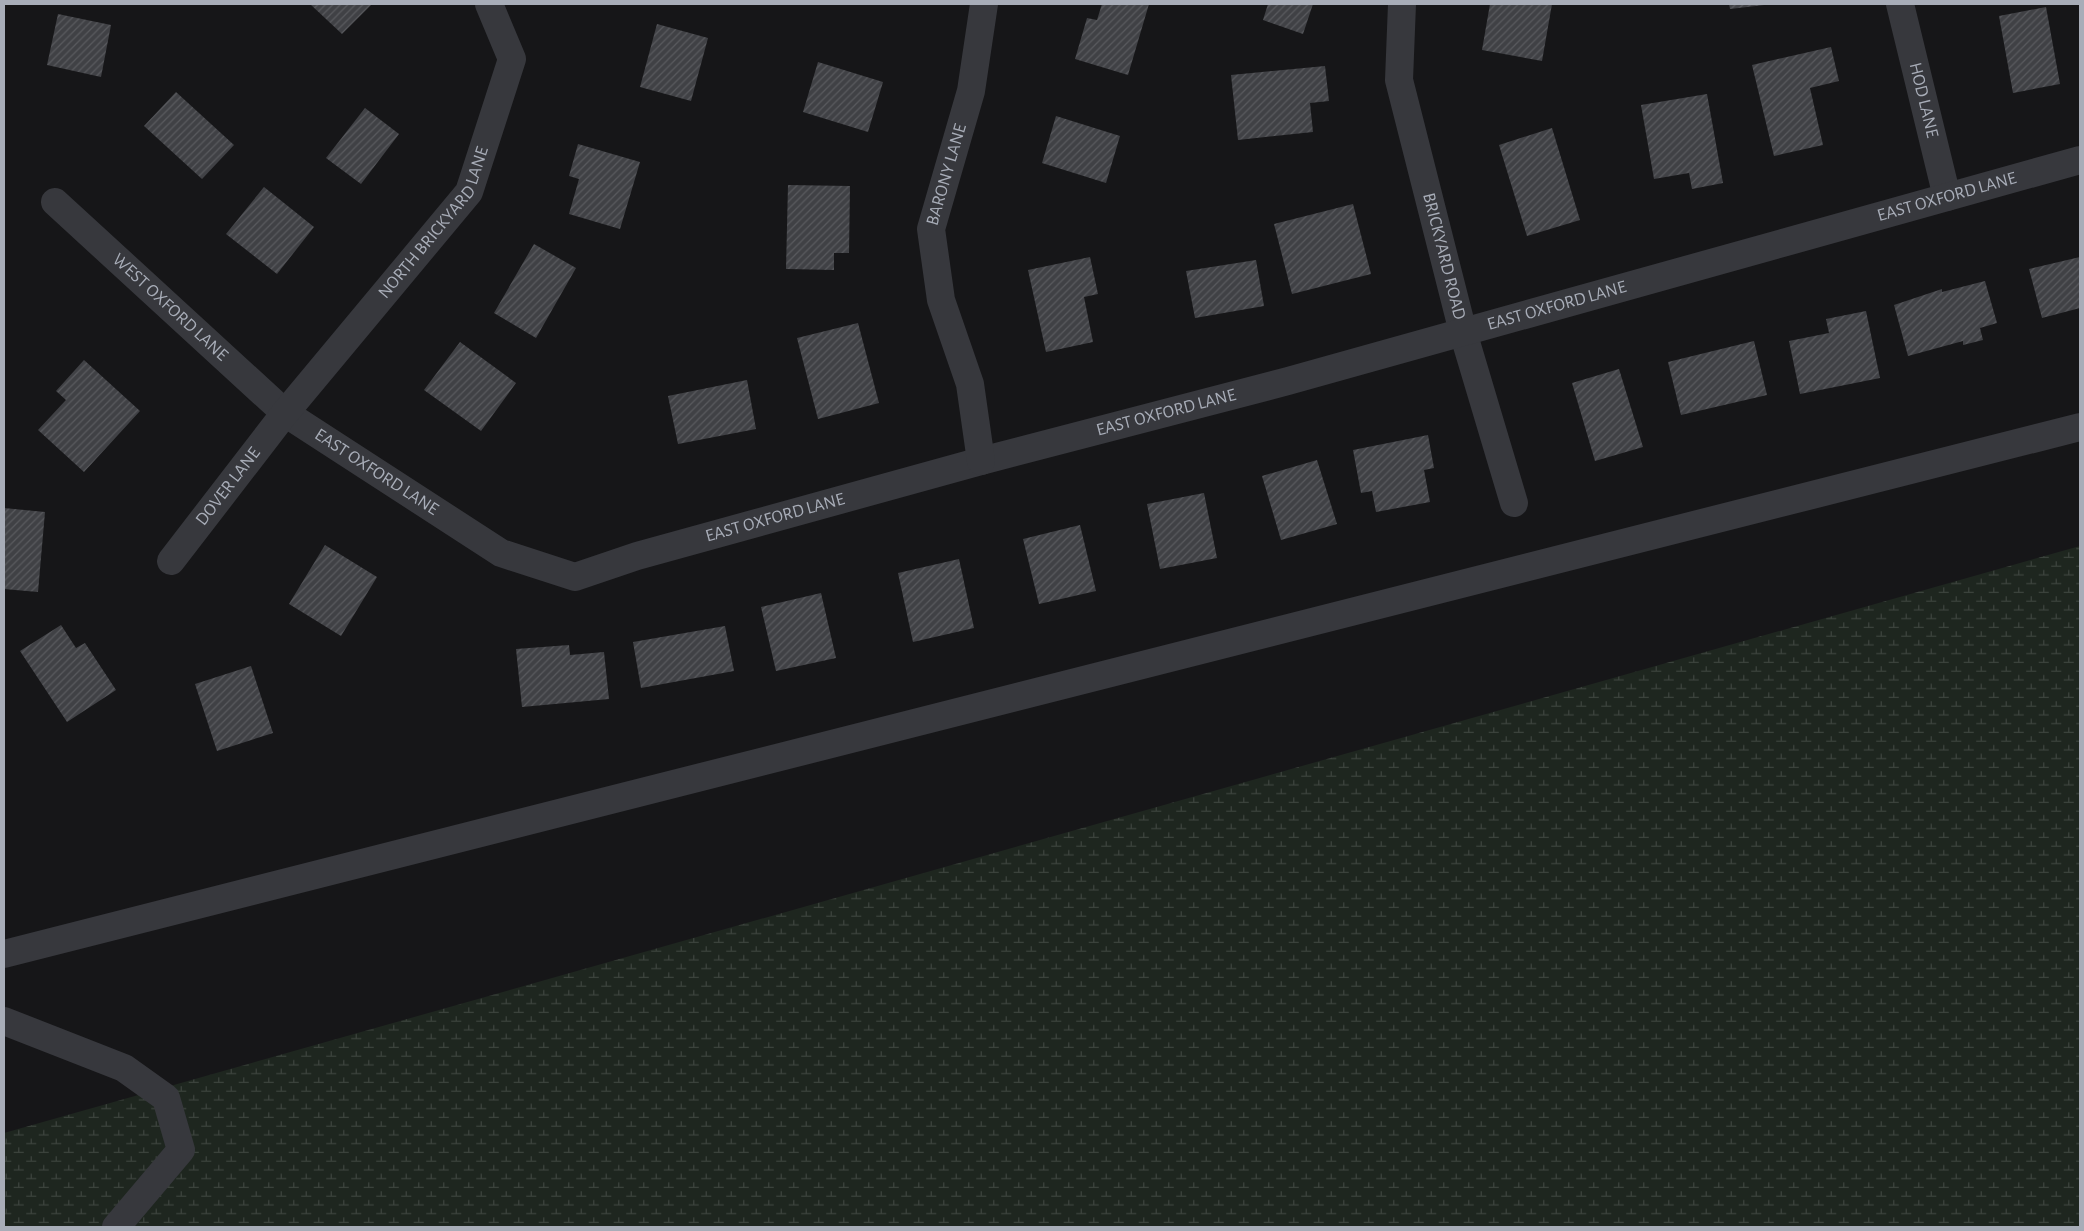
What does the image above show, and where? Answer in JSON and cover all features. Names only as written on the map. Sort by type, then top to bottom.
[{"type":"street","name":"NORTH BRICKYARD LANE","points":[[285,413],[469,192],[512,59],[489,4]]},
{"type":"street","name":"BARONY LANE","points":[[982,461],[970,384],[941,300],[931,230],[971,91],[984,4]]},
{"type":"street","name":"BRICKYARD ROAD","points":[[1402,4],[1399,80],[1464,332],[1514,503]]},
{"type":"street","name":"HOD LANE","points":[[1900,4],[1947,197]]},
{"type":"street","name":"EAST OXFORD LANE","points":[[285,413],[501,553],[575,577],[637,556],[1464,332],[2080,160]]},
{"type":"street","name":"WEST OXFORD LANE","points":[[55,202],[285,413]]},
{"type":"street","name":"DOVER LANE","points":[[171,561],[285,413]]},
{"type":"street","points":[[4,954],[2080,427]]},
{"type":"street","points":[[4,1021],[124,1068],[166,1098],[181,1150],[116,1227]]},
{"type":"green space","points":[[2080,546],[2080,1227],[4,1227],[4,1133]]},
{"type":"building","points":[[310,4],[372,4],[342,34]]},
{"type":"building","points":[[1102,4],[1149,4],[1128,75],[1075,59],[1087,18],[1097,20]]},
{"type":"building","points":[[1268,4],[1313,4],[1303,34],[1263,20]]},
{"type":"building","points":[[1490,4],[1552,4],[1542,61],[1482,50]]},
{"type":"building","points":[[1729,4],[1763,4],[1764,5],[1730,9]]},
{"type":"building","points":[[2046,7],[2060,84],[2013,93],[1999,16]]},
{"type":"building","points":[[58,14],[111,25],[101,77],[47,65]]},
{"type":"building","points":[[657,24],[708,38],[691,101],[640,87]]},
{"type":"building","points":[[1831,47],[1839,81],[1810,88],[1823,145],[1774,156],[1752,65]]},
{"type":"building","points":[[818,62],[883,82],[868,132],[803,112]]},
{"type":"building","points":[[1325,66],[1329,101],[1310,103],[1313,132],[1238,140],[1231,75]]},
{"type":"building","points":[[176,92],[234,145],[202,179],[144,126]]},
{"type":"building","points":[[1707,94],[1723,183],[1692,189],[1689,173],[1654,179],[1641,105]]},
{"type":"building","points":[[365,108],[399,134],[361,184],[326,158]]},
{"type":"building","points":[[1056,116],[1120,136],[1106,183],[1042,163]]},
{"type":"building","points":[[1552,128],[1580,220],[1527,236],[1499,145]]},
{"type":"building","points":[[578,144],[640,162],[620,229],[569,214],[579,179],[569,176]]},
{"type":"building","points":[[788,185],[850,186],[849,253],[834,253],[834,270],[786,269]]},
{"type":"building","points":[[264,187],[314,227],[277,274],[226,234]]},
{"type":"building","points":[[1353,204],[1371,274],[1292,294],[1274,224]]},
{"type":"building","points":[[534,244],[576,268],[536,338],[494,313]]},
{"type":"building","points":[[1090,257],[1098,294],[1084,297],[1093,342],[1046,352],[1028,270]]},
{"type":"building","points":[[2080,257],[2080,308],[2042,318],[2029,269]]},
{"type":"building","points":[[1256,260],[1264,306],[1195,318],[1186,271]]},
{"type":"building","points":[[1985,281],[1997,323],[1980,328],[1983,340],[1963,345],[1963,341],[1908,356],[1894,305],[1942,289],[1942,292]]},
{"type":"building","points":[[1866,311],[1880,378],[1800,394],[1789,341],[1829,333],[1826,319]]},
{"type":"building","points":[[858,323],[879,403],[818,419],[797,338]]},
{"type":"building","points":[[1754,341],[1767,395],[1681,415],[1668,362]]},
{"type":"building","points":[[460,342],[516,383],[481,431],[424,390]]},
{"type":"building","points":[[84,360],[140,411],[84,472],[38,430],[66,400],[56,391]]},
{"type":"building","points":[[1619,369],[1643,447],[1595,461],[1572,383]]},
{"type":"building","points":[[747,380],[756,429],[678,444],[668,396]]},
{"type":"building","points":[[1428,435],[1434,468],[1424,470],[1430,502],[1376,512],[1372,491],[1361,493],[1353,450]]},
{"type":"building","points":[[1317,460],[1337,524],[1281,540],[1262,476]]},
{"type":"building","points":[[1204,493],[1217,558],[1160,569],[1147,504]]},
{"type":"building","points":[[4,508],[45,512],[38,592],[4,589]]},
{"type":"building","points":[[1080,525],[1096,591],[1039,604],[1023,539]]},
{"type":"building","points":[[325,545],[377,577],[341,636],[289,604]]},
{"type":"building","points":[[959,559],[974,628],[913,642],[898,573]]},
{"type":"building","points":[[821,593],[836,658],[776,671],[761,607]]},
{"type":"building","points":[[61,625],[76,648],[85,643],[116,690],[67,722],[20,651]]},
{"type":"building","points":[[725,626],[734,671],[641,688],[633,642]]},
{"type":"building","points":[[569,645],[570,655],[604,652],[609,699],[522,707],[516,649]]},
{"type":"building","points":[[251,666],[273,733],[217,751],[195,684]]}]
